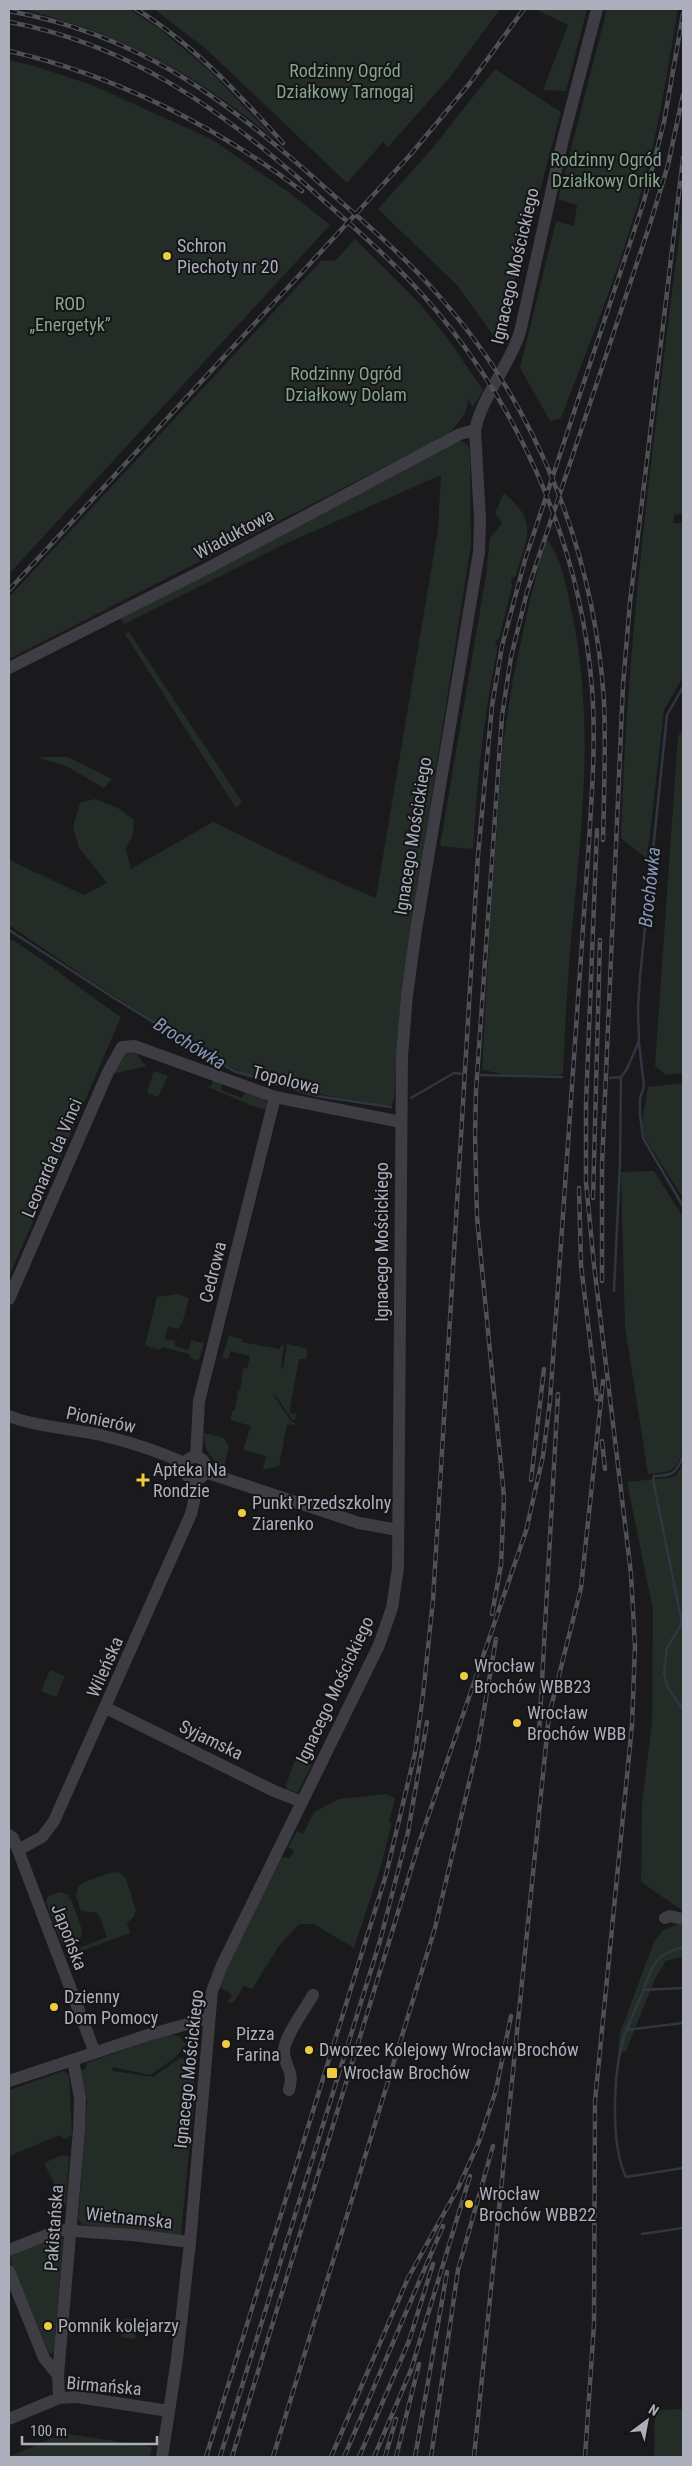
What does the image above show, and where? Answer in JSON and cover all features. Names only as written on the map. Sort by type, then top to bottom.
[{"type":"street","name":"Ignacego Mościckiego","points":[[162,2457],[190,2242],[212,1991],[222,1966],[379,1644],[392,1608],[398,1568],[402,1056],[408,986],[458,666],[479,552],[480,519],[475,430],[478,416],[510,360],[520,332],[564,139],[597,9]]},
{"type":"street","name":"Wiaduktowa","points":[[9,668],[210,567],[460,434],[475,430]]},
{"type":"street","name":"Topolowa","points":[[114,1057],[122,1047],[134,1046],[275,1097],[401,1122]]},
{"type":"street","name":"Leonarda da Vinci","points":[[9,1299],[114,1057]]},
{"type":"street","name":"Cedrowa","points":[[190,1460],[199,1401],[275,1097]]},
{"type":"street","name":"Pionierów","points":[[9,1416],[34,1424],[117,1439],[190,1460]]},
{"type":"street","points":[[200,1476],[204,1460],[190,1460],[184,1473],[200,1476],[359,1523],[398,1530]]},
{"type":"street","name":"Wileńska","points":[[18,1850],[42,1837],[49,1830],[106,1708],[191,1514],[200,1476]]},
{"type":"street","name":"Syjamska","points":[[106,1708],[274,1791],[302,1802]]},
{"type":"street","name":"Japońska","points":[[9,1834],[18,1850],[95,2053]]},
{"type":"street","points":[[665,1918],[670,1916],[683,1920]]},
{"type":"street","points":[[289,2090],[292,2076],[284,2053],[285,2043],[313,1995]]},
{"type":"street","points":[[9,2081],[209,2018]]},
{"type":"street","name":"Pakistańska","points":[[59,2398],[58,2375],[80,2098],[73,2060]]},
{"type":"street","name":"Wietnamska","points":[[9,2250],[60,2230],[190,2242]]},
{"type":"street","points":[[9,2271],[44,2358],[58,2375]]},
{"type":"street","name":"Birmańska","points":[[9,2419],[59,2398],[77,2397],[169,2411]]},
{"type":"green space","points":[[22,9],[129,9],[160,29],[211,72],[276,140],[217,95],[157,59],[93,31]]},
{"type":"green space","name":"Rodzinny Ogród Działkowy Tarnogaj","points":[[154,9],[500,9],[451,76],[388,147],[383,142],[347,183],[206,49]]},
{"type":"green space","points":[[535,9],[587,9],[566,91],[543,90],[568,25]]},
{"type":"green space","name":"Rodzinny Ogród Działkowy Orlik","points":[[607,9],[678,9],[656,131],[645,179],[630,230],[602,311],[561,418],[550,421],[520,368],[556,221],[574,226],[577,205],[558,199]]},
{"type":"green space","name":"ROD „Energetyk”","points":[[9,61],[31,65],[92,85],[211,139],[290,193],[330,225],[9,574]]},
{"type":"green space","points":[[495,69],[561,112],[523,254],[496,339],[457,285],[378,209],[430,151]]},
{"type":"green space","points":[[683,205],[683,513],[674,515],[673,523],[683,523],[683,677],[664,710],[647,859],[621,838],[624,759],[644,521]]},
{"type":"green space","name":"Rodzinny Ogród Działkowy Dolam","points":[[355,239],[420,304],[446,336],[483,390],[473,407],[467,398],[465,413],[449,434],[9,659],[9,597],[321,261],[336,260]]},
{"type":"green space","points":[[459,440],[469,446],[471,544],[401,994],[394,1100],[391,1106],[324,1095],[281,1085],[239,1071],[218,1062],[88,979],[9,925],[9,860],[84,895],[107,883],[79,848],[73,827],[80,803],[95,799],[118,808],[134,820],[133,835],[126,849],[131,869],[213,822],[314,871],[376,898],[438,529],[441,475],[287,543],[124,624],[120,618],[101,629],[100,625]]},
{"type":"green space","points":[[504,493],[522,513],[527,531],[524,550],[516,575],[511,580],[512,586],[499,639],[496,640],[495,644],[498,646],[482,747],[473,849],[440,846],[486,575],[490,538],[502,523],[495,513]]},
{"type":"green space","points":[[546,538],[556,554],[563,572],[578,648],[584,725],[583,802],[568,977],[563,1074],[522,1076],[482,1069],[503,744],[513,678]]},
{"type":"green space","points":[[129,632],[242,802],[236,808],[125,634]]},
{"type":"green space","points":[[683,730],[683,1073],[666,1075],[655,1066],[678,736]]},
{"type":"green space","points":[[36,757],[68,757],[112,779],[104,788],[66,766]]},
{"type":"green space","points":[[9,940],[13,940],[27,949],[121,1017],[9,1277]]},
{"type":"green space","points":[[134,1050],[143,1063],[148,1066],[111,1074],[121,1054]]},
{"type":"green space","points":[[154,1071],[168,1076],[158,1097],[147,1093]]},
{"type":"green space","points":[[213,1080],[222,1083],[221,1090],[242,1098],[245,1092],[261,1097],[266,1102],[268,1110],[252,1106],[206,1086],[211,1086]]},
{"type":"green space","points":[[683,1083],[683,1198],[644,1136],[642,1122],[648,1087]]},
{"type":"green space","points":[[654,1171],[683,1217],[683,1449],[678,1463],[672,1470],[648,1474],[625,1327],[621,1172]]},
{"type":"green space","points":[[178,1294],[189,1298],[182,1324],[180,1324],[179,1329],[168,1327],[165,1339],[175,1341],[175,1346],[189,1350],[191,1340],[204,1343],[199,1361],[190,1358],[189,1354],[163,1347],[158,1350],[145,1345],[157,1297]]},
{"type":"green space","points":[[229,1336],[243,1339],[242,1342],[279,1349],[284,1343],[281,1368],[283,1369],[287,1344],[305,1348],[307,1351],[306,1359],[299,1359],[289,1413],[296,1414],[295,1420],[292,1419],[276,1396],[274,1396],[291,1421],[295,1423],[295,1425],[287,1424],[279,1466],[263,1470],[266,1456],[243,1450],[251,1426],[230,1420],[233,1410],[235,1410],[238,1390],[240,1391],[243,1368],[247,1369],[250,1356],[231,1351],[228,1359],[222,1358]]},
{"type":"green space","points":[[204,1433],[224,1438],[229,1447],[224,1467],[212,1457],[206,1448]]},
{"type":"green space","points":[[683,1464],[683,1911],[641,1882],[642,1803],[652,1723],[653,1610],[627,1482],[675,1477]]},
{"type":"green space","points":[[50,1670],[65,1676],[56,1697],[41,1691]]},
{"type":"green space","points":[[298,1760],[312,1765],[297,1793],[287,1789],[286,1785],[294,1762]]},
{"type":"green space","points":[[385,1794],[395,1798],[389,1822],[392,1823],[380,1869],[354,1948],[314,1924],[299,1924],[279,1946],[252,1989],[244,1986],[234,2002],[228,2003],[232,1995],[219,1987],[218,1984],[282,1857],[290,1858],[294,1851],[288,1847],[297,1831],[303,1834],[314,1812],[339,1799]]},
{"type":"green space","points":[[113,1872],[120,1873],[126,1879],[136,1910],[134,1917],[127,1923],[130,1933],[73,1954],[72,1951],[107,1937],[98,1913],[81,1911],[76,1896],[78,1887],[84,1882]]},
{"type":"green space","points":[[59,1892],[69,1895],[68,1898],[71,1899],[82,1930],[80,1941],[70,1945],[62,1945],[46,1902],[48,1896]]},
{"type":"green space","points":[[679,1924],[683,1926],[683,1957],[666,1961],[655,1979],[626,2051],[618,2054],[620,2033],[654,1942],[663,1930]]},
{"type":"green space","points":[[169,2034],[178,2036],[187,2045],[173,2059],[150,2075],[112,2067],[113,2071],[153,2077],[180,2058],[194,2062],[194,2101],[181,2235],[83,2225],[78,2219],[87,2101],[79,2071],[85,2069],[87,2063]]},
{"type":"green space","points":[[63,2071],[69,2075],[72,2135],[64,2139],[60,2135],[9,2156],[9,2090]]},
{"type":"green space","points":[[62,2155],[69,2157],[66,2207],[44,2163]]},
{"type":"green space","points":[[59,2237],[63,2239],[54,2352],[51,2354],[10,2259],[12,2254]]},
{"type":"green space","points":[[124,2318],[138,2320],[135,2339],[121,2337]]},
{"type":"green space","points":[[683,2409],[683,2457],[654,2457],[655,2410]]},
{"type":"green space","points":[[63,2433],[152,2447],[150,2457],[9,2457]]},
{"type":"waterway","name":"Brochówka","points":[[610,1078],[621,1077],[627,1069],[639,1041],[640,976],[667,715],[683,687]]},
{"type":"waterway","name":"Brochówka","points":[[9,930],[114,998],[234,1071],[317,1096],[391,1107]]},
{"type":"waterway","points":[[639,1043],[644,1086],[640,1099],[643,1138],[683,1206]]},
{"type":"waterway","name":"Brochówka","points":[[411,1098],[454,1073],[462,1074]]},
{"type":"waterway","name":"Brochówka","points":[[481,1075],[562,1077]]},
{"type":"waterway","points":[[614,1291],[620,1164],[621,1077]]},
{"type":"waterway","points":[[683,1456],[676,1470],[670,1474],[654,1476],[653,1480],[682,1623],[667,1648],[664,1673],[667,1686],[683,1710]]},
{"type":"waterway","points":[[683,1947],[660,1958],[650,1972],[621,2049],[615,2106],[617,2146],[626,2177],[683,2168]]},
{"type":"waterway","points":[[643,1990],[683,1988]]},
{"type":"waterway","points":[[626,2030],[683,2023]]},
{"type":"waterway","points":[[642,2234],[683,2228]]},
{"type":"railway","points":[[136,9],[196,54],[232,88],[283,143]]},
{"type":"railway","points":[[9,590],[411,154],[470,83],[524,9]]},
{"type":"railway","points":[[9,11],[54,21],[96,35],[136,52],[209,94],[278,147],[388,244],[431,287],[468,331],[500,378],[529,428],[553,479],[572,533],[587,588],[598,644],[604,701],[603,840]]},
{"type":"railway","points":[[206,2457],[386,1875],[415,1753],[433,1600],[478,855],[492,706],[502,646],[525,560],[644,201],[664,122],[683,14]]},
{"type":"railway","points":[[9,22],[52,32],[131,62],[203,104],[237,128],[304,183],[371,242],[409,280],[446,323],[480,369],[509,418],[535,469],[556,522],[573,576],[585,632],[592,688],[594,746],[589,842],[550,1401],[543,1456],[526,1531],[420,1840],[232,2457]]},
{"type":"railway","points":[[9,51],[87,74],[163,106],[235,145],[302,191]]},
{"type":"railway","points":[[492,1614],[501,1565],[504,1497],[477,1217],[475,1135],[476,1091],[502,716],[511,657],[527,592],[651,221],[668,165],[683,95]]},
{"type":"railway","points":[[602,1281],[602,1165],[623,685],[630,602],[683,158]]},
{"type":"railway","points":[[585,2457],[594,2324],[595,2101],[632,1725],[635,1646],[631,1574],[594,1265],[586,1182],[586,1104],[597,830]]},
{"type":"railway","points":[[593,1198],[600,940]]},
{"type":"railway","points":[[579,1188],[581,1265],[597,1399]]},
{"type":"railway","points":[[531,1480],[544,1369]]},
{"type":"railway","points":[[474,2457],[549,1715],[581,1588],[603,1381]]},
{"type":"railway","points":[[539,1734],[558,1394]]},
{"type":"railway","points":[[602,1441],[605,1469]]},
{"type":"railway","points":[[273,2457],[435,1928],[478,1745],[496,1639]]},
{"type":"railway","points":[[220,2457],[380,1941],[408,1832],[427,1722]]},
{"type":"railway","points":[[331,2457],[408,2278],[458,2188],[479,2142],[496,2090],[511,2016]]},
{"type":"railway","points":[[431,2457],[458,2270],[493,2146]]},
{"type":"railway","points":[[374,2457],[411,2370],[470,2176]]},
{"type":"railway","points":[[344,2457],[443,2226]]},
{"type":"railway","points":[[359,2457],[409,2341],[433,2264]]},
{"type":"railway","points":[[415,2457],[447,2272]]},
{"type":"railway","points":[[396,2457],[419,2364]]},
{"type":"railway","points":[[385,2457],[396,2419]]},
{"type":"place","name":"Schron Piechoty nr 20","points":[[167,256]]},
{"type":"place","name":"Apteka Na Rondzie","points":[[143,1480]]},
{"type":"place","name":"Punkt Przedszkolny Ziarenko","points":[[242,1513]]},
{"type":"place","name":"Wrocław Brochów WBB23","points":[[464,1676]]},
{"type":"place","name":"Wrocław Brochów WBB","points":[[517,1723]]},
{"type":"place","name":"Dzienny Dom Pomocy","points":[[54,2007]]},
{"type":"place","name":"Pizza Farina","points":[[226,2044]]},
{"type":"place","name":"Dworzec Kolejowy Wrocław Brochów","points":[[309,2050]]},
{"type":"place","name":"Wrocław Brochów","points":[[332,2073]]},
{"type":"place","name":"Wrocław Brochów WBB22","points":[[469,2204]]},
{"type":"place","name":"Pomnik kolejarzy","points":[[48,2326]]}]
